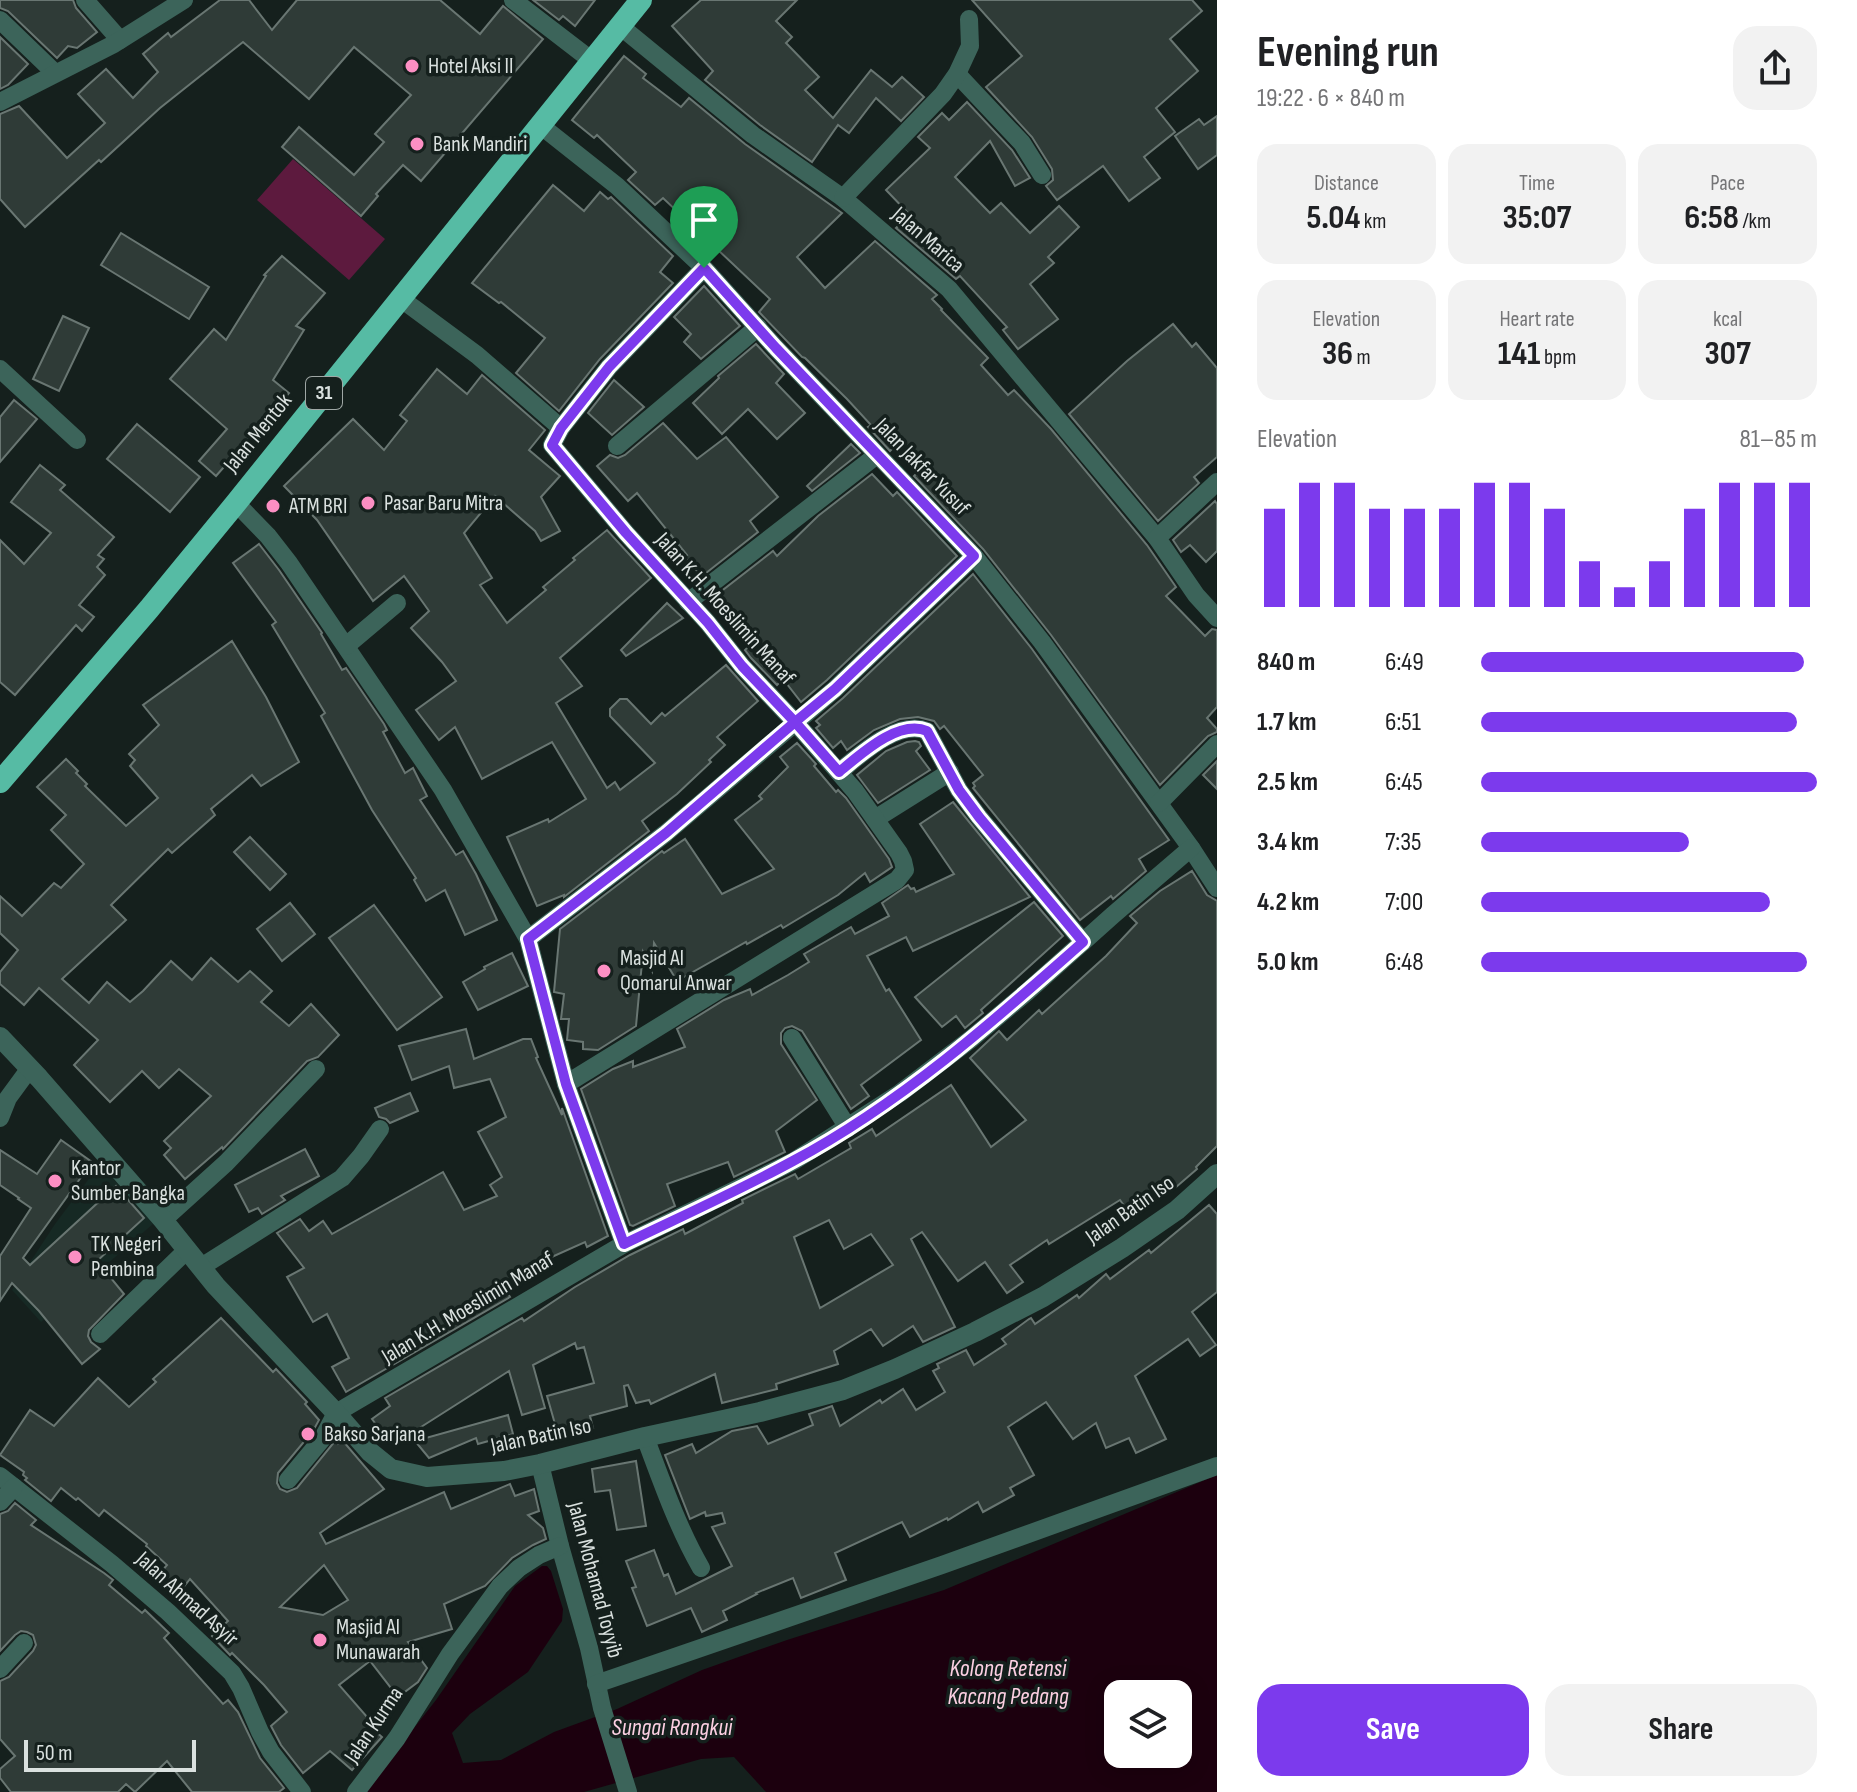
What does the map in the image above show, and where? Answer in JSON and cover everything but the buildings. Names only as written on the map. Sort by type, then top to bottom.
[{"type":"highway","name":"Jalan Mentok","points":[[0,782],[236,503],[641,0]]},
{"type":"street","points":[[85,0],[120,40]]},
{"type":"street","points":[[0,102],[120,40],[184,0]]},
{"type":"street","points":[[513,0],[591,60]]},
{"type":"street","points":[[843,198],[943,94],[970,46],[969,19]]},
{"type":"street","points":[[0,20],[55,73]]},
{"type":"street","name":"Jalan Marica","points":[[620,26],[753,135],[843,198],[949,289],[1157,538],[1196,595],[1217,618]]},
{"type":"street","points":[[957,74],[1022,143],[1042,175]]},
{"type":"street","name":"Jalan Jakfar Yusuf","points":[[540,125],[617,186],[704,268],[974,556],[1042,642],[1214,876]]},
{"type":"street","points":[[556,437],[609,367],[704,268]]},
{"type":"street","name":"Jalan K.H. Moeslimin Manaf","points":[[400,298],[477,355],[556,437],[616,522],[855,791],[903,861],[905,870],[897,880],[566,1084]]},
{"type":"street","points":[[617,446],[758,327]]},
{"type":"street","points":[[0,369],[77,440]]},
{"type":"street","points":[[688,602],[877,455]]},
{"type":"street","points":[[1157,538],[1217,482]]},
{"type":"street","points":[[236,503],[289,563],[443,790],[528,939],[566,1084],[624,1244]]},
{"type":"street","points":[[528,939],[666,833],[835,689],[974,556]]},
{"type":"street","points":[[346,646],[397,603]]},
{"type":"street","points":[[839,772],[881,739],[919,728],[927,731],[959,790],[1083,942]]},
{"type":"street","points":[[1159,803],[1217,744]]},
{"type":"street","points":[[875,819],[950,772]]},
{"type":"street","name":"Jalan K.H. Moeslimin Manaf","points":[[336,1413],[624,1244],[794,1161],[848,1128],[971,1039],[1191,848]]},
{"type":"street","name":"Jalan Batin Iso","points":[[0,1037],[163,1220],[216,1286],[370,1452],[391,1469],[427,1477],[504,1471],[540,1464],[843,1390],[975,1332],[1043,1297],[1177,1210],[1217,1174]]},
{"type":"street","points":[[792,1038],[848,1128]]},
{"type":"street","points":[[0,1118],[8,1098],[30,1068]]},
{"type":"street","points":[[163,1220],[226,1163],[316,1069]]},
{"type":"street","points":[[201,1267],[342,1178],[380,1129]]},
{"type":"street","points":[[100,1334],[187,1250]]},
{"type":"street","points":[[288,1480],[323,1438],[336,1413]]},
{"type":"street","points":[[645,1437],[688,1546],[701,1568]]},
{"type":"street","name":"Jalan Mohamad Toyyib","points":[[540,1464],[602,1708],[628,1792]]},
{"type":"street","points":[[596,1684],[1217,1466]]},
{"type":"street","points":[[0,1502],[7,1481]]},
{"type":"street","name":"Jalan Ahmad Asyir","points":[[7,1481],[168,1612],[232,1673],[271,1752],[302,1792]]},
{"type":"street","name":"Jalan Kurma","points":[[356,1792],[397,1738],[450,1654],[500,1586],[519,1568],[560,1546]]},
{"type":"street","points":[[0,1669],[24,1643]]},
{"type":"shaded area","points":[[293,159],[385,239],[349,280],[257,200]]},
{"type":"shaded area","name":"TK Negeri Pembina","points":[[100,1164],[154,1223],[41,1322],[12,1290],[55,1224]]},
{"type":"water","name":"Kolong Retensi Kacang Pedang","points":[[1217,1475],[1217,1792],[766,1792],[734,1757],[701,1759],[584,1792],[364,1792],[436,1700],[515,1586],[542,1566],[547,1566],[551,1571],[563,1609],[562,1621],[528,1672],[470,1714],[452,1733],[463,1763],[501,1760],[554,1732],[617,1709],[702,1670],[944,1590]]},
{"type":"place","name":"Hotel Aksi II","points":[[412,66]]},
{"type":"place","name":"Bank Mandiri","points":[[417,144]]},
{"type":"place","name":"Pasar Baru Mitra","points":[[368,503]]},
{"type":"place","name":"ATM BRI","points":[[273,506]]},
{"type":"place","name":"Masjid Al Qomarul Anwar","points":[[604,971]]},
{"type":"place","name":"Kantor Sumber Bangka","points":[[55,1181]]},
{"type":"place","name":"TK Negeri Pembina","points":[[75,1257]]},
{"type":"place","name":"Bakso Sarjana","points":[[308,1434]]},
{"type":"place","name":"Masjid Al Munawarah","points":[[320,1640]]},
{"type":"route","points":[[704,268],[609,367],[561,428],[552,445],[742,666],[795,722],[666,833],[528,939],[566,1084],[624,1244],[794,1161],[848,1128],[971,1039],[1083,942],[959,790],[927,731],[911,729],[881,739],[839,772],[795,722],[835,689],[974,556],[704,268]]},
{"type":"water label","name":"Sungai Rangkui","points":[[672,1727]]}]
